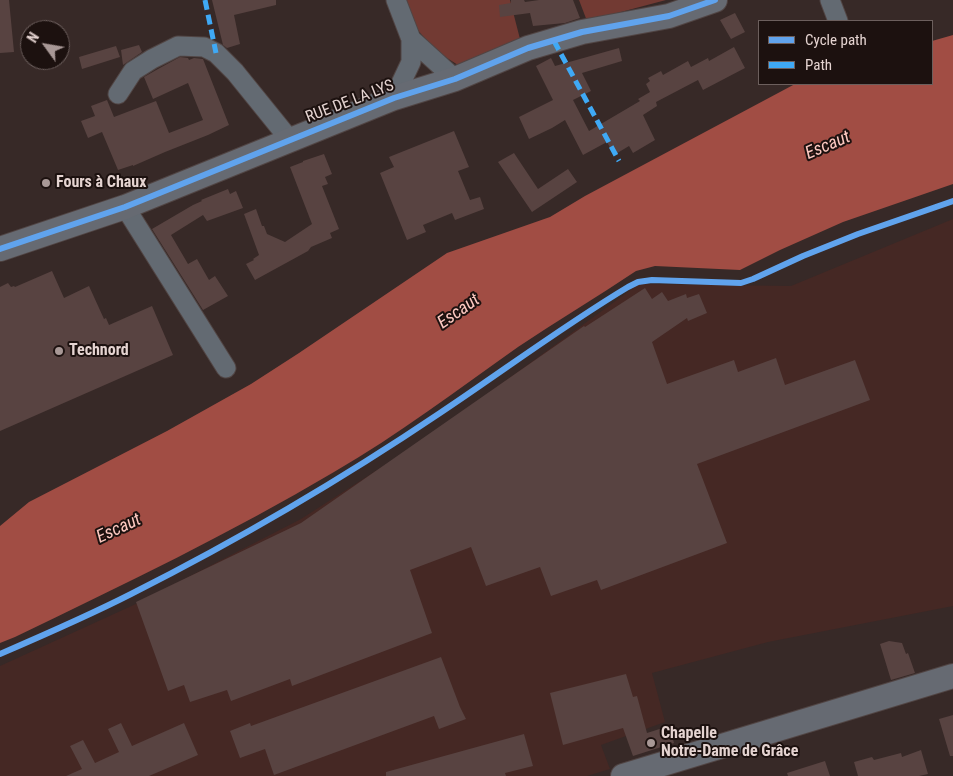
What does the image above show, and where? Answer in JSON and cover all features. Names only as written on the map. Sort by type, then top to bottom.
[{"type":"main road","name":"RUE DE LA LYS","points":[[0,248],[125,207],[394,98],[455,79],[528,48],[582,32],[669,16],[705,2]]},
{"type":"main road","points":[[623,776],[953,676]]},
{"type":"street","points":[[394,98],[411,62],[411,39],[396,0]]},
{"type":"street","points":[[830,0],[838,20]]},
{"type":"street","points":[[411,39],[455,79]]},
{"type":"street","points":[[118,94],[133,71],[152,58],[178,46],[204,47],[216,53],[235,72],[290,140]]},
{"type":"street","points":[[125,207],[226,368]]},
{"type":"shaded area","points":[[407,0],[510,0],[520,39],[458,65],[436,51],[409,20]]},
{"type":"shaded area","points":[[579,0],[666,0],[587,21]]},
{"type":"shaded area","points":[[953,219],[953,606],[768,642],[652,673],[665,722],[601,745],[610,769],[587,776],[0,776],[0,666],[138,603],[301,519],[424,440],[639,284],[791,286]]},
{"type":"water","name":"Escaut","points":[[953,35],[953,184],[843,222],[740,270],[655,266],[636,271],[518,347],[404,428],[358,458],[256,516],[176,558],[0,643],[0,526],[29,502],[167,431],[251,384],[447,253],[550,217],[585,196],[793,85],[933,85],[933,41]]},
{"type":"building","points":[[0,0],[9,0],[14,52],[0,53]]},
{"type":"building","points":[[212,0],[276,0],[276,5],[234,15],[240,44],[227,48],[223,45]]},
{"type":"building","points":[[511,0],[524,0],[525,2],[573,0],[580,18],[565,23],[533,26],[530,13],[500,17],[499,5],[511,3]]},
{"type":"building","points":[[735,13],[745,32],[731,39],[720,20]]},
{"type":"building","points":[[139,45],[142,52],[123,65],[121,50]]},
{"type":"building","points":[[116,46],[120,57],[82,69],[79,57]]},
{"type":"building","points":[[734,47],[745,68],[703,90],[698,80],[656,102],[657,106],[643,115],[655,140],[633,153],[629,146],[614,155],[607,142],[583,155],[565,120],[529,139],[519,117],[553,100],[536,66],[551,58],[555,66],[619,48],[622,61],[582,73],[591,91],[573,100],[589,131],[640,101],[638,99],[650,92],[646,84],[650,81],[648,78],[661,71],[663,75],[688,61],[691,67],[708,58],[709,61]]},
{"type":"building","points":[[180,57],[188,58],[189,60],[194,58],[203,59],[229,125],[133,166],[118,170],[102,132],[88,138],[81,121],[95,116],[91,106],[107,100],[114,117],[156,101],[169,133],[203,120],[188,83],[153,99],[144,77]]},
{"type":"building","points":[[454,131],[469,167],[458,171],[470,200],[480,197],[484,209],[455,220],[452,213],[423,225],[426,232],[407,240],[380,173],[394,167],[389,157]]},
{"type":"building","points":[[514,153],[538,189],[568,169],[577,182],[532,212],[498,162]]},
{"type":"building","points":[[324,154],[332,174],[325,177],[328,184],[322,186],[339,229],[330,233],[332,238],[311,247],[308,251],[255,280],[246,264],[259,255],[244,214],[256,209],[267,234],[285,242],[312,224],[290,167]]},
{"type":"building","points":[[228,189],[230,194],[236,191],[243,208],[207,221],[203,215],[171,235],[188,264],[197,259],[209,280],[215,276],[228,296],[203,310],[152,229],[201,200]]},
{"type":"building","name":"Technord","points":[[52,271],[64,298],[89,286],[104,319],[106,318],[109,325],[152,306],[173,355],[0,431],[0,287],[8,283],[11,287],[15,287]]},
{"type":"building","points":[[645,288],[652,299],[662,292],[668,301],[686,294],[687,298],[699,294],[707,313],[688,321],[687,318],[652,342],[667,384],[734,360],[738,372],[776,358],[785,385],[855,360],[870,400],[697,464],[727,543],[601,590],[597,580],[551,596],[540,567],[486,586],[471,547],[410,570],[432,633],[292,686],[290,679],[231,701],[227,690],[190,702],[184,685],[168,691],[136,602],[301,523],[584,326]]},
{"type":"building","points":[[889,641],[902,643],[906,654],[908,653],[915,673],[891,680],[880,644]]},
{"type":"building","points":[[441,657],[466,719],[439,729],[434,716],[274,775],[265,749],[240,758],[230,731],[250,723],[251,726]]},
{"type":"building","points":[[626,674],[633,697],[637,696],[647,733],[669,726],[674,743],[633,756],[623,728],[563,745],[550,693]]},
{"type":"building","points":[[953,715],[953,756],[950,756],[939,719]]},
{"type":"building","points":[[121,723],[132,746],[184,723],[198,755],[149,776],[66,776],[82,769],[70,746],[83,740],[95,763],[119,752],[108,729]]},
{"type":"building","points":[[524,734],[533,766],[505,773],[506,776],[386,776],[386,772]]},
{"type":"building","points":[[921,750],[928,774],[919,776],[858,776],[854,762],[872,757],[874,760],[901,753],[902,757]]},
{"type":"building","points":[[825,761],[830,776],[788,776],[787,773]]},
{"type":"marked path","points":[[205,0],[216,53]]},
{"type":"marked path","points":[[554,41],[619,161]]},
{"type":"cycle path","points":[[0,249],[125,207],[394,98],[455,79],[528,48],[582,32],[669,16],[715,0]]},
{"type":"cycle path","points":[[0,654],[131,594],[210,553],[288,508],[403,438],[580,317],[638,282],[652,280],[741,283],[858,234],[953,201]]},
{"type":"place","name":"Fours à Chaux","points":[[46,183]]},
{"type":"place","name":"Technord","points":[[59,351]]},
{"type":"place","name":"Chapelle Notre-Dame de Grâce","points":[[651,743]]}]
